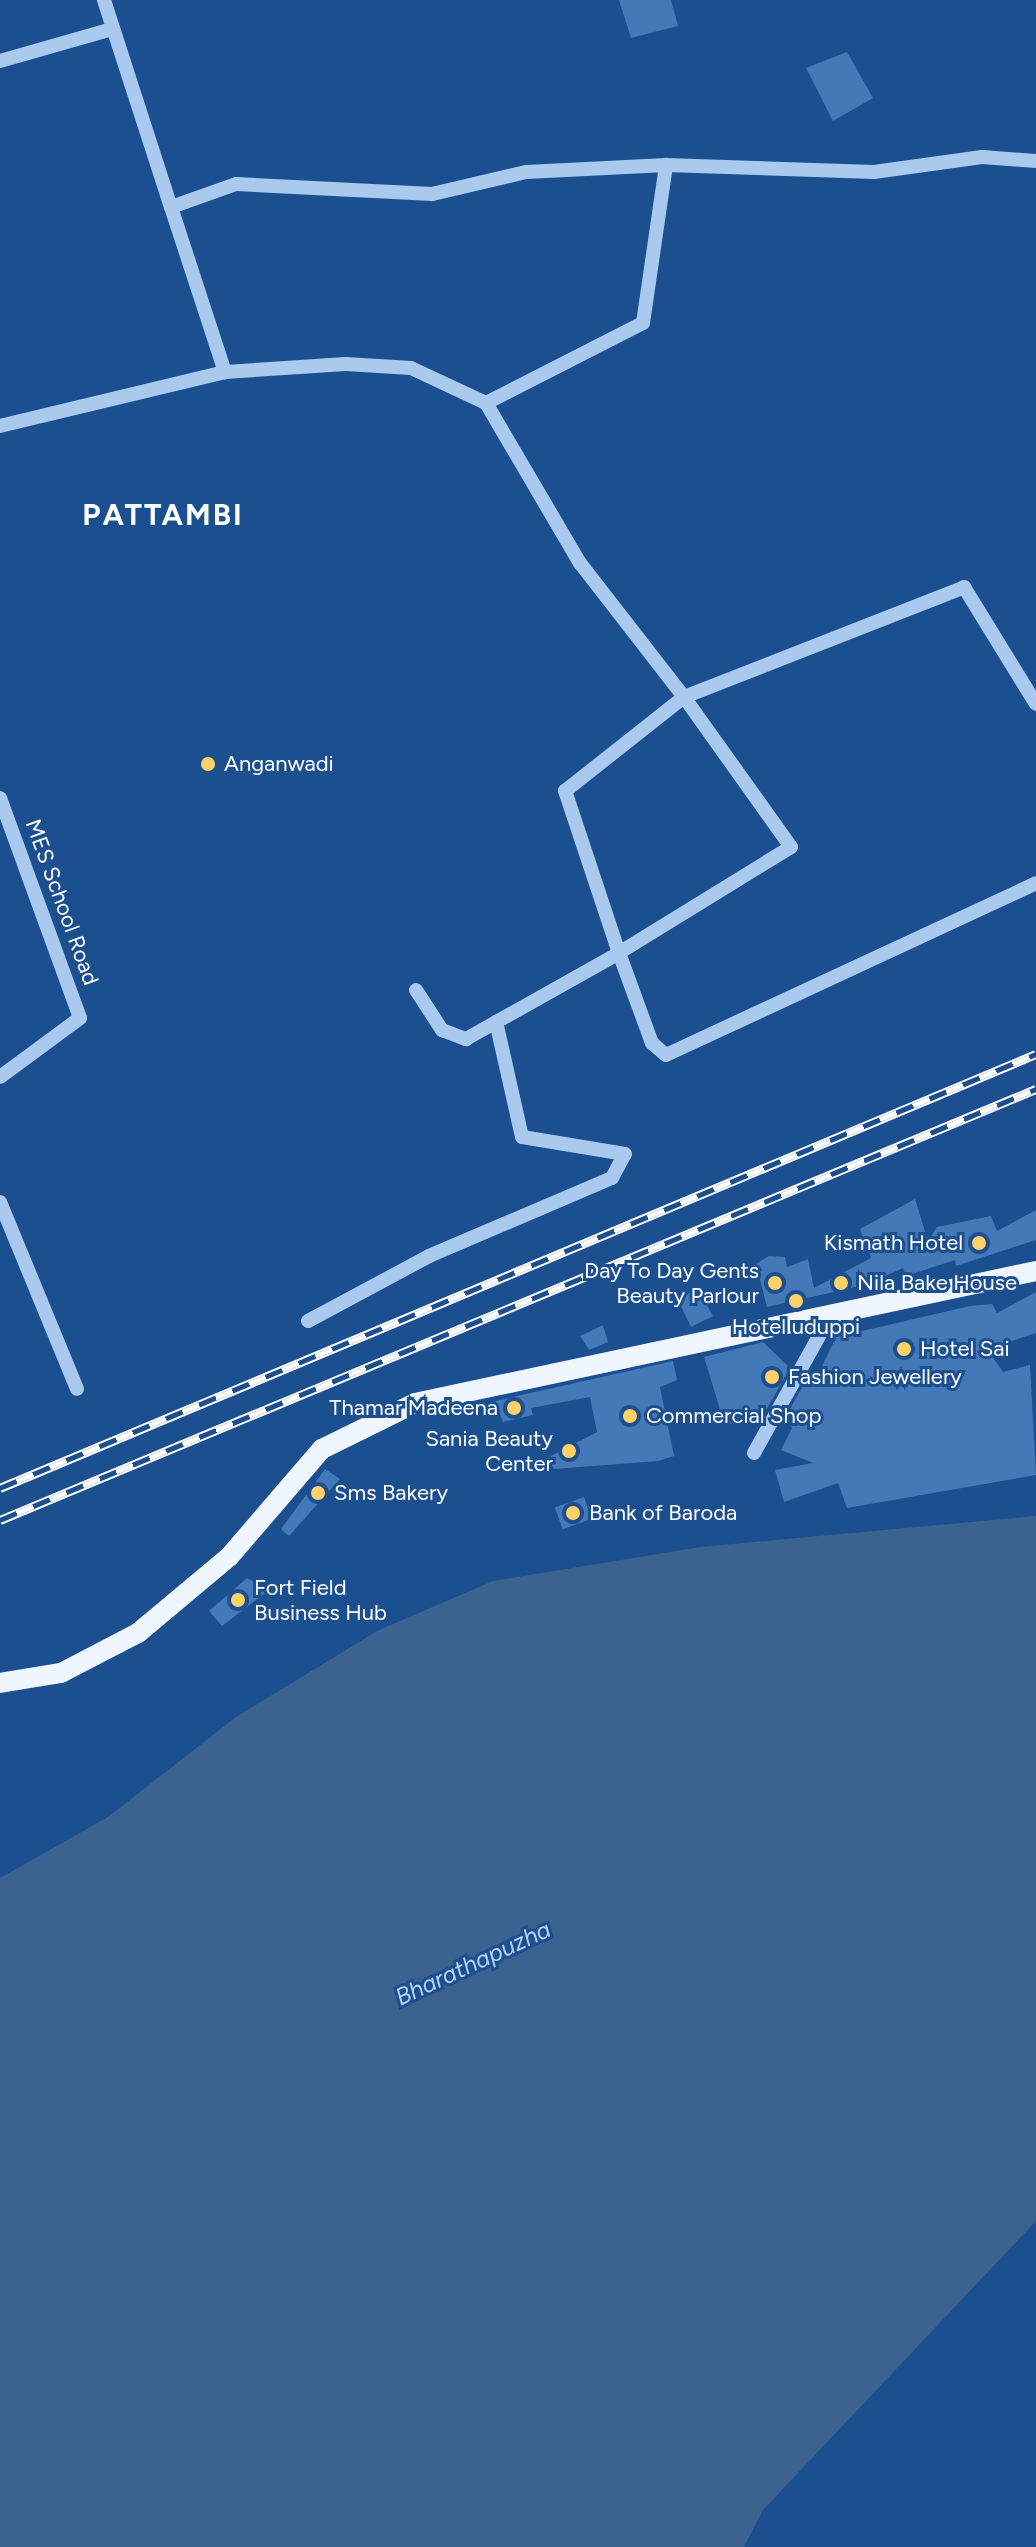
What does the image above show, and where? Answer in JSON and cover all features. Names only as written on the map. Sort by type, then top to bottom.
[{"type":"main road","points":[[0,1683],[61,1673],[138,1633],[229,1557],[322,1449],[415,1403],[1036,1271]]},
{"type":"street","points":[[104,0],[109,30],[225,372]]},
{"type":"street","points":[[0,61],[109,30]]},
{"type":"street","points":[[171,207],[236,184],[432,194],[526,172],[666,165],[874,172],[982,157],[1036,161]]},
{"type":"street","points":[[486,403],[643,323],[666,165]]},
{"type":"street","points":[[0,426],[225,372],[346,364],[411,368],[486,403],[580,563],[684,697],[791,847],[619,953],[466,1039],[442,1030],[416,990]]},
{"type":"street","points":[[1036,704],[964,587],[684,697],[565,791],[652,1043],[666,1055],[1036,883]]},
{"type":"street","name":"MES School Road","points":[[0,798],[33,873],[80,1018],[0,1077]]},
{"type":"street","points":[[308,1321],[429,1256],[612,1178],[625,1154],[522,1137],[496,1022]]},
{"type":"street","points":[[0,1202],[77,1389]]},
{"type":"street","points":[[754,1453],[832,1313]]},
{"type":"water","name":"Bharathapuzha","points":[[1036,1516],[1036,2221],[763,2510],[744,2547],[0,2547],[0,1878],[108,1817],[236,1717],[377,1631],[493,1581],[700,1547]]},
{"type":"building","points":[[619,0],[671,0],[678,26],[631,38]]},
{"type":"building","points":[[847,52],[873,98],[833,121],[806,68]]},
{"type":"building","points":[[915,1199],[928,1241],[937,1227],[991,1216],[997,1231],[1036,1210],[1036,1240],[956,1266],[955,1260],[906,1276],[903,1268],[865,1285],[767,1307],[756,1264],[769,1256],[785,1257],[787,1267],[808,1259],[814,1288],[871,1258],[860,1229]]},
{"type":"building","points":[[697,1288],[713,1316],[691,1327],[678,1300]]},
{"type":"building","points":[[1036,1292],[1036,1333],[987,1349],[1003,1372],[1030,1365],[1036,1475],[847,1508],[838,1483],[784,1502],[775,1470],[813,1463],[781,1450],[792,1428],[785,1418],[806,1380],[813,1385],[836,1337],[970,1306],[992,1304],[997,1313]]},
{"type":"building","points":[[603,1325],[608,1342],[589,1350],[580,1336]]},
{"type":"building","points":[[763,1342],[790,1368],[764,1414],[725,1426],[704,1357]]},
{"type":"building","name":"Commercial Shop","points":[[673,1361],[677,1380],[660,1387],[674,1456],[658,1461],[554,1469],[547,1458],[597,1432],[590,1397],[531,1408],[533,1415],[503,1422],[495,1401]]},
{"type":"building","name":"Sms Bakery","points":[[325,1469],[340,1479],[289,1536],[281,1529]]},
{"type":"building","name":"Bank of Baroda","points":[[584,1497],[592,1519],[563,1529],[555,1508]]},
{"type":"building","name":"Fort Field Business Hub","points":[[247,1578],[269,1590],[222,1626],[209,1611]]},
{"type":"railway","points":[[0,1488],[1036,1054]]},
{"type":"railway","points":[[0,1520],[1036,1089]]},
{"type":"place","name":"Anganwadi","points":[[208,764]]},
{"type":"place","name":"Kismath Hotel","points":[[979,1243]]},
{"type":"place","name":"Day To Day Gents Beauty Parlour","points":[[775,1283]]},
{"type":"place","name":"Nila Bake House","points":[[841,1283]]},
{"type":"place","name":"Hotel uduppi","points":[[796,1301]]},
{"type":"place","name":"Hotel Sai","points":[[904,1349]]},
{"type":"place","name":"Fashion Jewellery","points":[[772,1377]]},
{"type":"place","name":"Thamar Madeena","points":[[514,1408]]},
{"type":"place","name":"Commercial Shop","points":[[630,1416]]},
{"type":"place","name":"Sania Beauty Center","points":[[569,1451]]},
{"type":"place","name":"Sms Bakery","points":[[318,1493]]},
{"type":"place","name":"Bank of Baroda","points":[[573,1513]]},
{"type":"place","name":"Fort Field Business Hub","points":[[238,1600]]},
{"type":"district","name":"PATTAMBI","points":[[163,515]]}]
